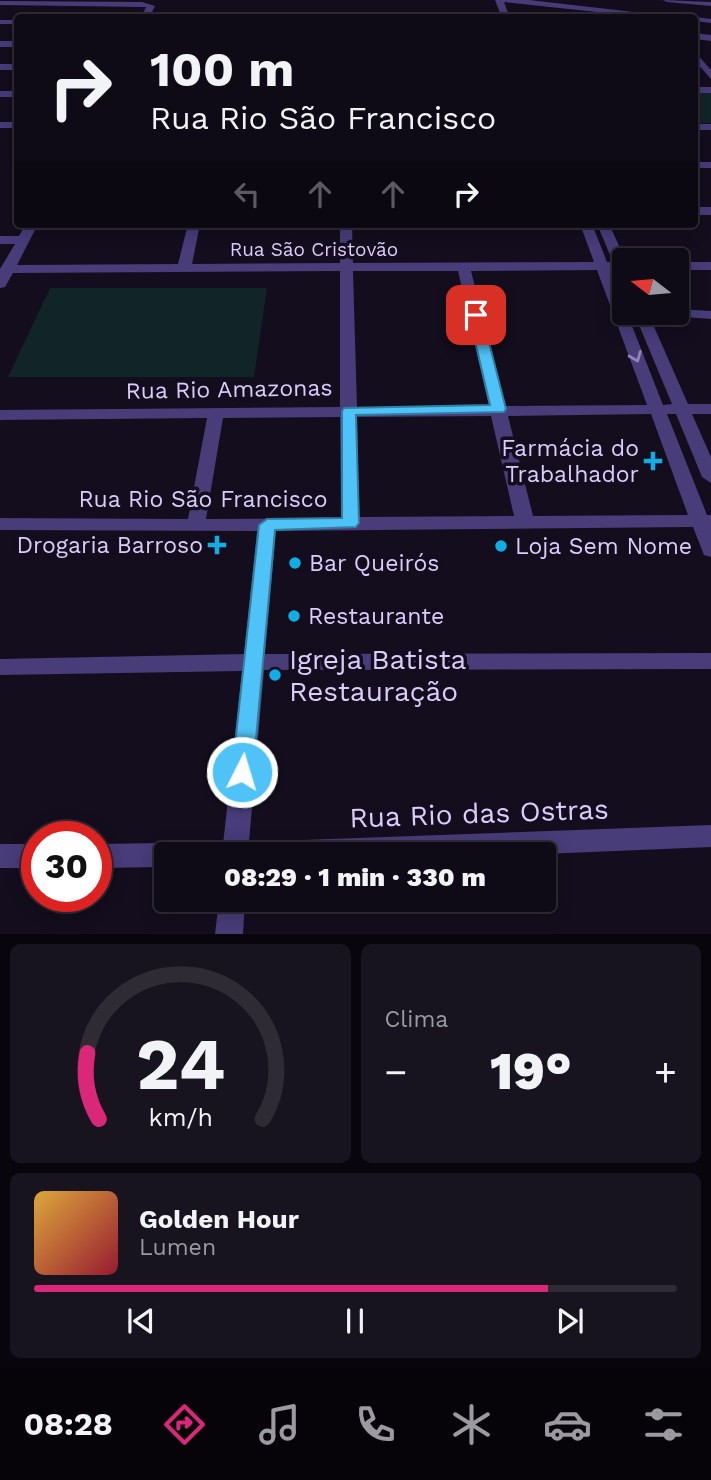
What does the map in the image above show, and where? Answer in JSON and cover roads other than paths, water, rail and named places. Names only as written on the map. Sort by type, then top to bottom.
[{"type":"street","points":[[499,0],[509,9],[585,8],[643,14]]},
{"type":"street","points":[[667,0],[710,2]]},
{"type":"street","points":[[0,3],[147,5],[151,6],[147,14]]},
{"type":"street","points":[[585,8],[588,14]]},
{"type":"street","points":[[698,59],[711,76]]},
{"type":"street","points":[[0,284],[30,228]]},
{"type":"street","points":[[184,268],[193,228]]},
{"type":"street","points":[[346,228],[350,523]]},
{"type":"street","points":[[587,228],[612,290]]},
{"type":"street","points":[[605,228],[614,248]]},
{"type":"street","points":[[0,240],[23,240]]},
{"type":"street","points":[[690,266],[711,266]]},
{"type":"street","name":"Rua São Cristovão","points":[[8,269],[612,267]]},
{"type":"street","points":[[464,268],[525,522]]},
{"type":"street","points":[[690,314],[711,315]]},
{"type":"street","points":[[627,326],[656,409],[706,521],[711,550]]},
{"type":"street","points":[[647,326],[711,477]]},
{"type":"street","name":"Rua Rio Amazonas","points":[[0,415],[711,409]]},
{"type":"street","points":[[196,526],[216,412]]},
{"type":"street","name":"Rua Rio São Francisco","points":[[0,524],[196,526],[706,521]]},
{"type":"street","points":[[236,842],[267,525]]},
{"type":"street","points":[[0,667],[252,662],[711,661]]},
{"type":"street","name":"Rua Rio das Ostras","points":[[556,842],[711,836]]},
{"type":"street","points":[[112,856],[154,855]]},
{"type":"street","points":[[0,856],[21,856]]},
{"type":"street","points":[[229,934],[231,912]]},
{"type":"place","name":"Farmácia do Trabalhador","points":[[653,461]]},
{"type":"place","name":"Drogaria Barroso","points":[[217,545]]},
{"type":"place","name":"Loja Sem Nome","points":[[501,546]]},
{"type":"place","name":"Bar Queirós","points":[[295,563]]},
{"type":"place","name":"Restaurante","points":[[294,616]]},
{"type":"place","name":"Igreja Batista Restauração","points":[[275,675]]}]
